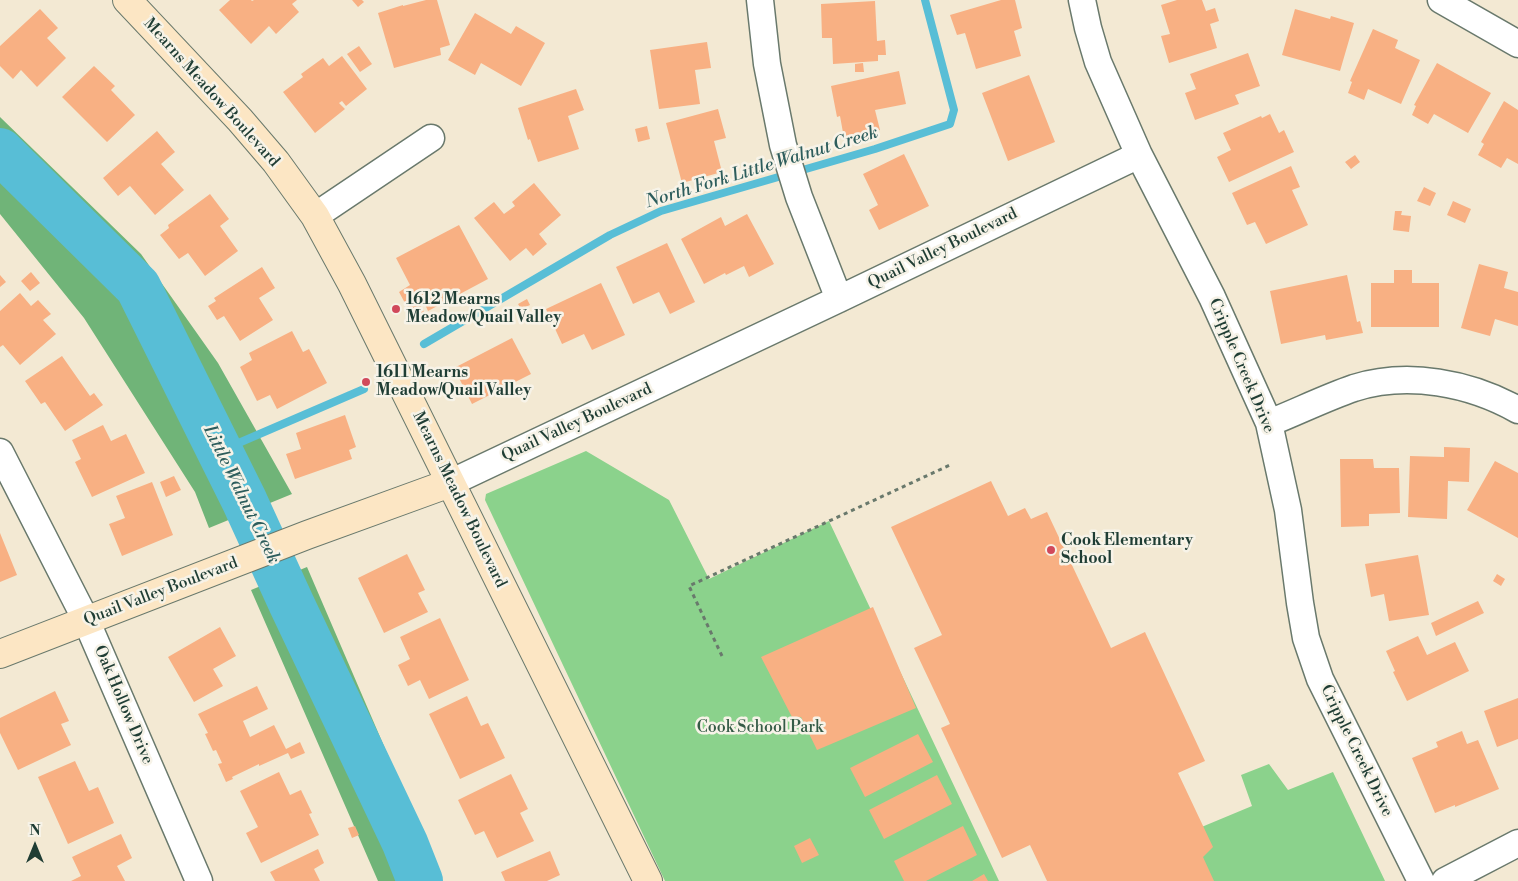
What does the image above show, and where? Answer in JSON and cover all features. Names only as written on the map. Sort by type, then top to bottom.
[{"type":"street","points":[[760,0],[767,64],[783,145],[799,197],[839,299]]},
{"type":"street","name":"Cripple Creek Drive","points":[[1082,0],[1098,62],[1139,155],[1212,297],[1269,423],[1288,510],[1306,638],[1320,679],[1420,881]]},
{"type":"street","points":[[1441,0],[1518,44]]},
{"type":"street","name":"Mearns Meadow Boulevard","points":[[132,2],[276,162],[315,216],[352,284],[648,881]]},
{"type":"street","points":[[315,216],[431,138]]},
{"type":"street","name":"Quail Valley Boulevard","points":[[0,654],[307,535],[450,483],[1139,155]]},
{"type":"street","points":[[1269,423],[1355,388],[1383,382],[1434,382],[1456,386],[1481,392],[1518,410]]},
{"type":"street","name":"Oak Hollow Drive","points":[[0,452],[86,620],[199,881]]},
{"type":"street","points":[[1445,881],[1518,844]]},
{"type":"path","points":[[722,656],[689,586],[950,464]]},
{"type":"green space","points":[[0,117],[141,254],[218,363],[292,494],[209,528],[195,492],[84,318],[0,214]]},
{"type":"green space","name":"Cook School Park","points":[[586,451],[669,500],[709,579],[829,521],[999,881],[665,881],[485,500],[486,494]]},
{"type":"green space","points":[[307,567],[442,881],[378,881],[251,590]]},
{"type":"green space","points":[[1269,764],[1288,790],[1333,772],[1385,881],[1072,881],[1252,806],[1241,775]]},
{"type":"building","points":[[230,0],[297,0],[292,4],[299,12],[276,34],[269,26],[251,44],[219,10]]},
{"type":"building","points":[[352,0],[362,0],[364,2],[358,7]]},
{"type":"building","points":[[426,0],[437,0],[450,45],[440,48],[441,55],[394,68],[378,13]]},
{"type":"building","points":[[1001,0],[1015,0],[1022,28],[1014,31],[1021,56],[976,69],[965,33],[957,35],[950,15]]},
{"type":"building","points":[[1177,0],[1202,0],[1206,11],[1215,8],[1219,21],[1210,24],[1217,48],[1169,63],[1161,36],[1170,34],[1161,5]]},
{"type":"building","points":[[875,1],[877,41],[885,40],[886,55],[878,55],[878,61],[833,64],[832,38],[822,38],[821,4]]},
{"type":"building","points":[[40,9],[58,28],[47,38],[66,58],[37,87],[21,70],[13,79],[0,66],[0,46]]},
{"type":"building","points":[[1295,9],[1330,19],[1331,16],[1354,23],[1340,71],[1282,55]]},
{"type":"building","points":[[475,13],[511,34],[516,26],[545,43],[521,86],[481,63],[475,75],[448,60]]},
{"type":"building","points":[[1373,29],[1398,40],[1395,48],[1420,60],[1401,104],[1368,89],[1364,100],[1348,93],[1352,82],[1350,81]]},
{"type":"building","points":[[707,42],[711,68],[695,70],[700,104],[659,109],[650,50]]},
{"type":"building","points":[[359,46],[372,64],[360,72],[347,54]]},
{"type":"building","points":[[1248,53],[1260,86],[1235,95],[1239,104],[1195,120],[1185,93],[1196,89],[1190,74]]},
{"type":"building","points":[[342,56],[367,89],[346,106],[342,101],[339,103],[345,109],[315,133],[283,92],[303,77],[301,74],[323,58],[329,66]]},
{"type":"building","points":[[863,63],[864,72],[855,72],[855,64]]},
{"type":"building","points":[[1437,63],[1491,93],[1468,133],[1434,114],[1428,124],[1412,115],[1416,106],[1414,105]]},
{"type":"building","points":[[94,66],[115,86],[111,90],[135,115],[107,142],[62,97]]},
{"type":"building","points":[[899,71],[906,104],[875,110],[880,130],[844,138],[840,116],[837,117],[831,86]]},
{"type":"building","points":[[1029,75],[1055,142],[1008,161],[982,93]]},
{"type":"building","points":[[576,89],[584,110],[568,116],[579,149],[538,162],[530,139],[528,140],[518,108]]},
{"type":"building","points":[[1504,101],[1518,110],[1518,164],[1507,158],[1501,168],[1478,155],[1484,144],[1481,142]]},
{"type":"building","points":[[718,109],[726,138],[714,141],[722,172],[682,183],[666,123]]},
{"type":"building","points":[[1270,114],[1279,133],[1284,130],[1294,152],[1229,182],[1217,157],[1231,150],[1223,133],[1261,116],[1262,118]]},
{"type":"building","points":[[647,126],[650,139],[638,142],[635,129]]},
{"type":"building","points":[[157,131],[175,152],[161,164],[184,190],[155,215],[130,186],[118,196],[103,178]]},
{"type":"building","points":[[904,154],[929,206],[879,230],[869,210],[878,205],[863,174]]},
{"type":"building","points":[[1355,155],[1360,162],[1351,169],[1345,162]]},
{"type":"building","points":[[1291,166],[1300,187],[1292,190],[1308,225],[1266,244],[1255,222],[1247,225],[1232,193]]},
{"type":"building","points":[[534,183],[561,215],[539,234],[547,244],[533,256],[526,248],[510,261],[474,218],[494,202],[504,214],[515,206],[512,202]]},
{"type":"building","points":[[1424,187],[1436,193],[1430,206],[1417,201]]},
{"type":"building","points":[[210,194],[229,219],[220,226],[238,251],[205,276],[188,253],[179,259],[160,235],[169,228],[168,225]]},
{"type":"building","points":[[1453,201],[1471,209],[1465,223],[1447,215]]},
{"type":"building","points":[[1395,211],[1402,211],[1401,215],[1411,216],[1409,232],[1393,230]]},
{"type":"building","points":[[747,214],[774,264],[749,277],[744,266],[704,284],[681,239],[721,217],[725,226]]},
{"type":"building","points":[[459,225],[488,279],[428,311],[423,300],[419,303],[424,312],[413,318],[399,292],[410,285],[396,258]]},
{"type":"building","points":[[667,243],[695,302],[670,314],[659,292],[633,304],[616,267]]},
{"type":"building","points":[[1479,264],[1508,272],[1504,288],[1518,292],[1518,326],[1495,319],[1490,336],[1461,328]]},
{"type":"building","points":[[262,267],[275,288],[259,298],[273,320],[240,341],[224,316],[217,320],[208,306],[216,301],[214,298]]},
{"type":"building","points":[[1394,270],[1412,270],[1412,283],[1439,283],[1439,327],[1371,327],[1371,283],[1394,283]]},
{"type":"building","points":[[31,272],[40,283],[30,291],[21,281]]},
{"type":"building","points":[[0,275],[6,282],[0,287]]},
{"type":"building","points":[[1347,275],[1357,322],[1360,321],[1363,333],[1326,340],[1325,335],[1281,344],[1270,291]]},
{"type":"building","points":[[601,283],[625,335],[592,350],[584,334],[562,344],[546,309]]},
{"type":"building","points":[[20,293],[31,306],[38,300],[51,314],[43,320],[56,334],[20,365],[3,345],[0,347],[0,311]]},
{"type":"building","points":[[527,299],[530,305],[521,309],[518,304]]},
{"type":"building","points":[[292,331],[303,352],[309,349],[327,383],[277,409],[270,395],[257,401],[240,367],[252,360],[249,353]]},
{"type":"building","points":[[512,338],[531,374],[472,404],[459,378],[461,376],[456,367]]},
{"type":"building","points":[[62,356],[90,396],[94,393],[103,405],[65,431],[45,402],[41,404],[25,381]]},
{"type":"building","points":[[345,415],[356,447],[349,450],[352,459],[295,479],[286,454],[301,449],[296,433]]},
{"type":"building","points":[[103,425],[111,441],[126,434],[145,473],[92,497],[75,462],[81,459],[72,440]]},
{"type":"building","points":[[1444,447],[1470,448],[1469,482],[1448,481],[1447,519],[1408,517],[1410,456],[1444,457]]},
{"type":"building","points":[[1340,459],[1373,459],[1374,468],[1399,468],[1400,513],[1369,514],[1369,526],[1341,527]]},
{"type":"building","points":[[1495,461],[1518,473],[1518,538],[1467,510]]},
{"type":"building","points":[[174,476],[181,490],[166,497],[160,482]]},
{"type":"building","points":[[991,481],[1008,516],[1025,508],[1031,519],[1047,512],[1111,648],[1145,632],[1205,761],[1178,773],[1213,847],[1203,857],[1214,881],[1047,881],[1030,845],[1002,858],[941,728],[950,724],[914,648],[942,635],[891,527]]},
{"type":"building","points":[[152,482],[173,535],[122,556],[109,524],[125,518],[116,496]]},
{"type":"building","points":[[0,533],[17,575],[0,582]]},
{"type":"building","points":[[407,554],[425,590],[418,593],[428,612],[384,633],[358,578]]},
{"type":"building","points":[[1418,555],[1429,615],[1389,621],[1384,594],[1371,597],[1365,564]]},
{"type":"building","points":[[1497,574],[1505,579],[1501,586],[1493,581]]},
{"type":"building","points":[[1478,601],[1484,613],[1436,636],[1431,623]]},
{"type":"building","points":[[873,607],[916,708],[817,750],[801,717],[793,719],[761,657]]},
{"type":"building","points":[[440,618],[469,680],[429,699],[420,680],[408,686],[398,665],[410,659],[400,637]]},
{"type":"building","points":[[220,627],[236,656],[213,669],[223,686],[194,702],[168,657]]},
{"type":"building","points":[[1418,636],[1427,655],[1455,642],[1469,671],[1407,701],[1393,672],[1395,671],[1386,651]]},
{"type":"building","points":[[257,686],[268,709],[243,721],[250,737],[274,725],[286,749],[300,742],[305,753],[291,759],[288,753],[259,766],[259,764],[232,777],[233,779],[226,782],[218,764],[222,763],[216,750],[213,751],[205,734],[208,733],[198,714]]},
{"type":"building","points":[[55,691],[69,721],[61,724],[71,745],[18,770],[0,733],[0,718]]},
{"type":"building","points":[[467,696],[481,726],[488,723],[505,758],[460,779],[429,714]]},
{"type":"building","points":[[1518,698],[1518,739],[1497,747],[1484,711]]},
{"type":"building","points":[[1462,731],[1467,744],[1478,740],[1499,789],[1435,813],[1412,758],[1438,747],[1436,742]]},
{"type":"building","points":[[918,734],[933,762],[865,797],[850,768]]},
{"type":"building","points":[[75,761],[89,791],[98,787],[114,823],[68,844],[38,777]]},
{"type":"building","points":[[279,772],[290,795],[301,790],[312,813],[309,814],[319,835],[261,863],[246,833],[258,827],[240,791]]},
{"type":"building","points":[[511,774],[528,809],[520,813],[534,841],[497,858],[484,831],[475,835],[458,800]]},
{"type":"building","points":[[937,775],[952,804],[884,839],[869,810]]},
{"type":"building","points":[[355,826],[359,835],[352,838],[348,828]]},
{"type":"building","points":[[963,826],[977,855],[926,881],[904,881],[894,861]]},
{"type":"building","points":[[121,834],[132,858],[117,866],[125,881],[71,881],[81,876],[72,857]]},
{"type":"building","points":[[810,838],[819,855],[802,863],[794,846]]},
{"type":"building","points":[[318,849],[324,863],[314,869],[320,881],[275,881],[270,872]]},
{"type":"building","points":[[550,851],[560,875],[547,881],[505,881],[501,872]]},
{"type":"building","points":[[984,874],[988,881],[972,881]]},
{"type":"waterway","name":"North Fork Little Walnut Creek","points":[[424,344],[610,235],[661,211],[875,149],[950,124],[954,110],[925,0]]},
{"type":"waterway","name":"Little Walnut Creek","points":[[0,151],[138,287],[244,500],[405,843],[420,881]]},
{"type":"waterway","name":"North Fork Little Walnut Creek","points":[[220,451],[364,389]]},
{"type":"place","name":"1612 Mearns Meadow/Quail Valley","points":[[396,309]]},
{"type":"place","name":"1611 Mearns Meadow/Quail Valley","points":[[366,382]]},
{"type":"place","name":"Cook Elementary School","points":[[1051,550]]}]
